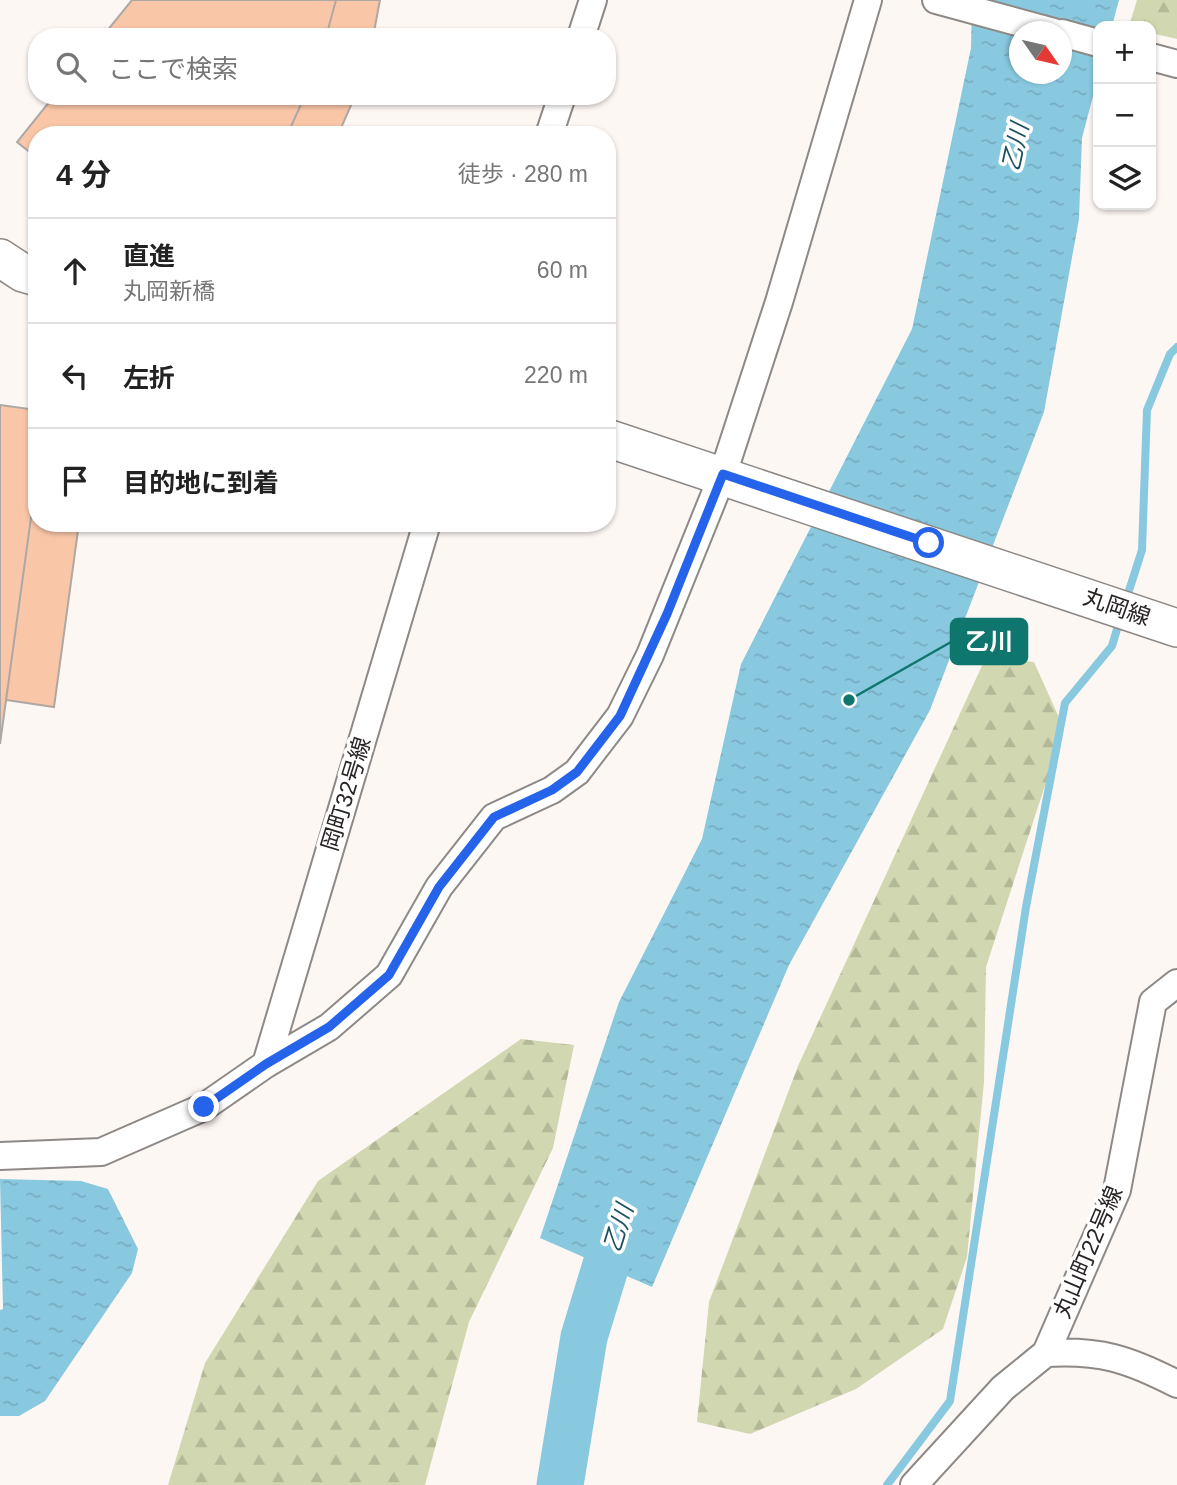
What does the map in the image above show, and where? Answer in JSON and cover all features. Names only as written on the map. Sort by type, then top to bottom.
[{"type":"street","points":[[584,28],[593,0]]},
{"type":"street","points":[[0,1156],[101,1152],[204,1107],[266,1064],[329,1027],[389,975],[439,887],[494,817],[552,790],[577,772],[620,716],[649,654],[723,474],[779,302],[868,0]]},
{"type":"street","points":[[936,0],[1013,21]]},
{"type":"street","points":[[1072,36],[1093,42]]},
{"type":"street","points":[[1156,58],[1177,64]]},
{"type":"street","points":[[552,126],[559,105]]},
{"type":"street","points":[[0,258],[28,274]]},
{"type":"street","points":[[616,441],[723,474]]},
{"type":"street","name":"丸岡線","points":[[723,474],[1177,628]]},
{"type":"street","name":"岡町32号線","points":[[266,1064],[424,532]]},
{"type":"street","name":"丸山町22号線","points":[[1177,983],[1153,1002],[1117,1190],[1046,1353],[1085,1351],[1135,1362],[1177,1384]]},
{"type":"street","points":[[914,1485],[994,1397],[1046,1353]]},
{"type":"green space","points":[[1137,0],[1177,0],[1177,39],[1156,34],[1156,21],[1131,21]]},
{"type":"green space","points":[[986,657],[1034,662],[1061,722],[1049,773],[986,967],[984,1082],[967,1257],[943,1329],[856,1389],[750,1434],[697,1422],[709,1302],[798,1066]]},
{"type":"green space","points":[[521,1039],[574,1045],[553,1148],[469,1322],[425,1485],[168,1485],[205,1363],[318,1181]]},
{"type":"water","points":[[972,0],[1119,0],[1113,21],[1093,21],[1093,96],[1082,138],[1079,219],[1044,412],[930,710],[789,965],[652,1287],[540,1238],[619,1002],[702,839],[741,664],[912,329],[971,48]]},
{"type":"water","points":[[0,1179],[81,1181],[108,1189],[138,1249],[132,1273],[45,1401],[19,1416],[0,1416],[0,1310],[3,1309]]},
{"type":"building","points":[[132,0],[336,0],[328,28],[109,28]]},
{"type":"building","points":[[336,0],[380,0],[375,28],[328,28]]},
{"type":"building","points":[[47,105],[301,105],[291,126],[30,126]]},
{"type":"building","points":[[301,105],[351,105],[342,126],[291,126]]},
{"type":"building","points":[[28,128],[28,151],[17,142]]},
{"type":"building","points":[[0,405],[28,409],[29,532],[0,744]]},
{"type":"building","points":[[29,532],[78,532],[54,707],[6,700]]},
{"type":"waterway","points":[[1126,600],[1142,550],[1147,410],[1170,354],[1177,347]]},
{"type":"waterway","points":[[887,1485],[950,1401],[1026,907],[1065,703],[1112,646],[1120,619]]},
{"type":"waterway","name":"乙川","points":[[560,1485],[584,1337],[624,1206]]},
{"type":"place","name":"乙川","points":[[849,700]]},
{"type":"route","points":[[204,1107],[266,1064],[329,1027],[389,975],[439,887],[494,817],[552,790],[577,772],[620,716],[667,614],[723,474],[929,543]]}]
